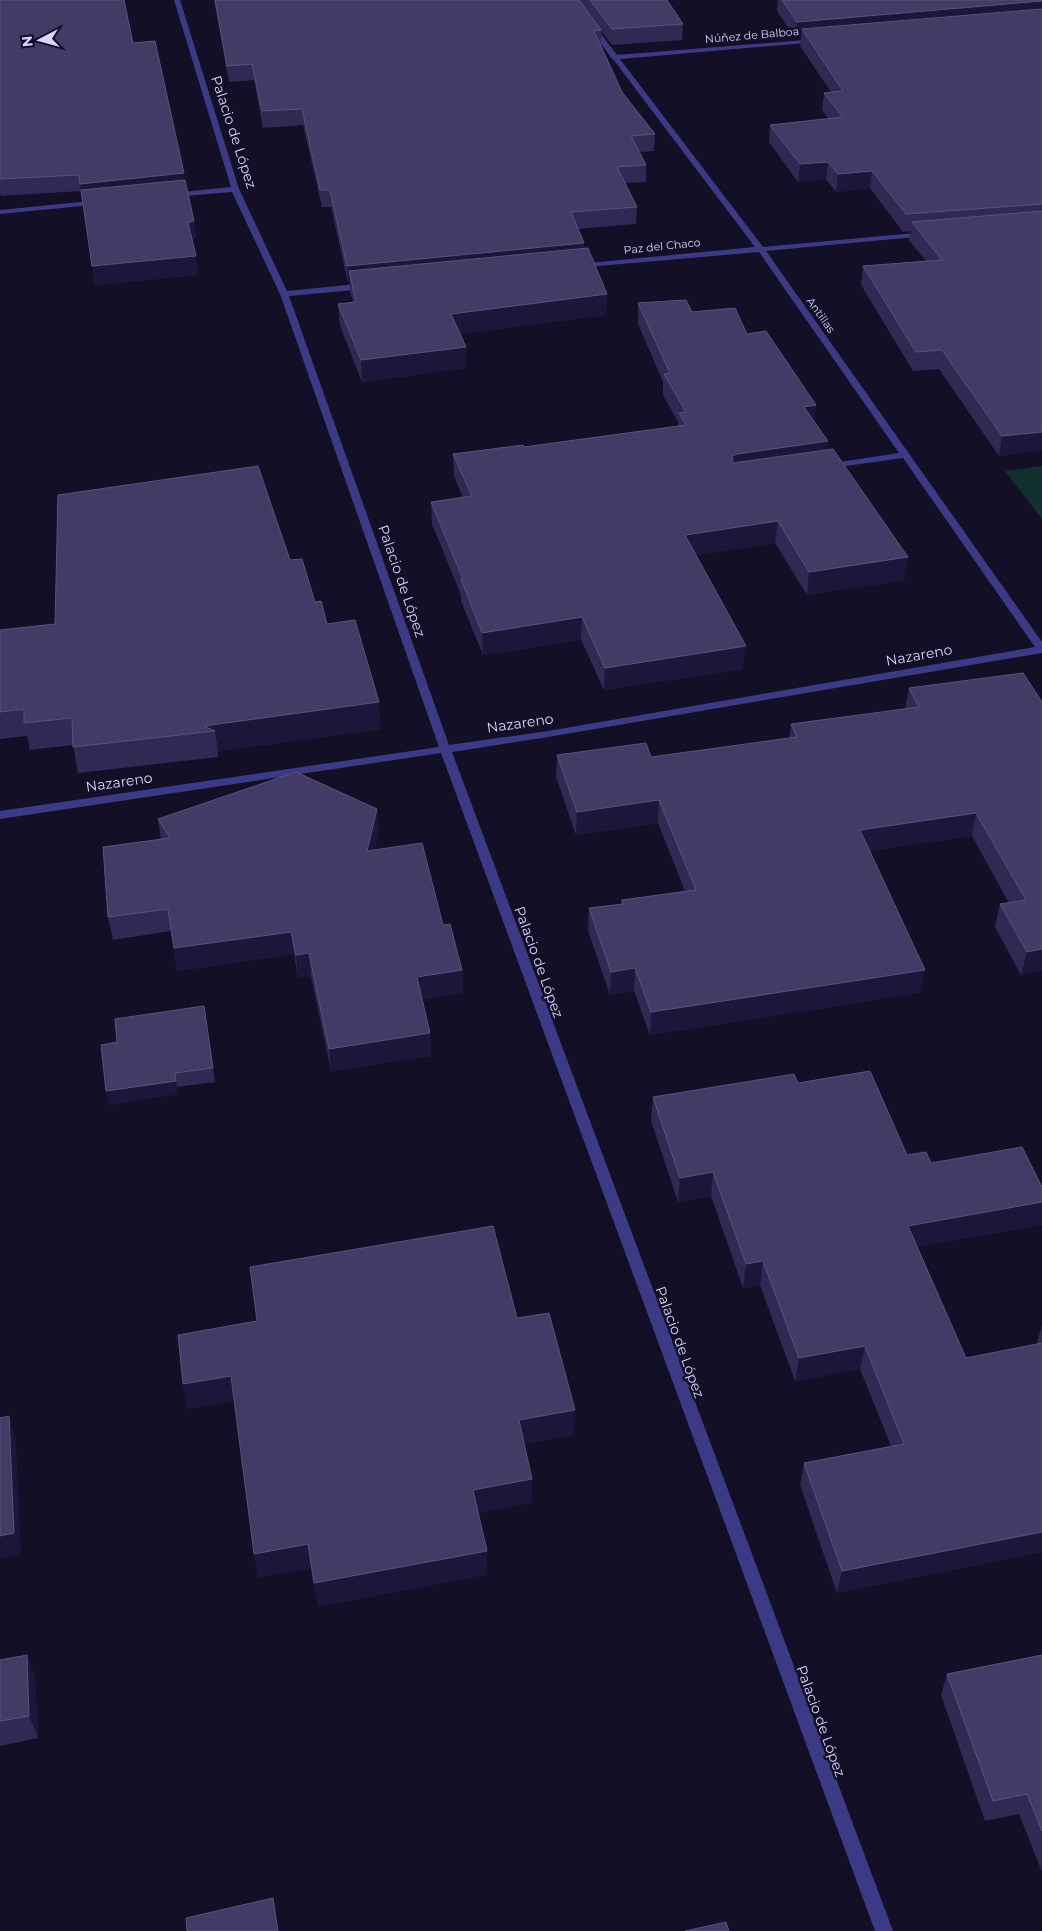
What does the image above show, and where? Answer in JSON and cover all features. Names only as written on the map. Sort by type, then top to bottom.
[{"type":"street","name":"Palacio de López","points":[[177,0],[235,189],[284,294],[445,749],[884,1931]]},
{"type":"street","name":"Antillas","points":[[572,0],[760,248],[1042,650]]},
{"type":"street","name":"Núñez de Balboa","points":[[613,56],[828,39]]},
{"type":"street","points":[[166,196],[235,189]]},
{"type":"street","points":[[0,212],[108,202]]},
{"type":"street","name":"Paz del Chaco","points":[[572,266],[935,234]]},
{"type":"street","points":[[284,294],[373,286]]},
{"type":"street","points":[[812,469],[906,455]]},
{"type":"street","name":"Nazareno","points":[[0,814],[548,734],[1042,650]]},
{"type":"green space","points":[[1042,466],[1042,519],[1005,471]]},
{"type":"building","points":[[0,0],[124,0],[133,43],[155,41],[184,173],[80,184],[79,175],[0,179]]},
{"type":"building","points":[[215,0],[579,0],[601,30],[594,31],[622,92],[655,134],[631,136],[646,165],[617,167],[637,207],[571,212],[584,243],[347,266],[330,190],[320,190],[302,109],[262,111],[252,64],[227,66]]},
{"type":"building","points":[[590,0],[667,0],[683,24],[612,29]]},
{"type":"building","points":[[782,0],[1042,0],[1042,1],[797,22]]},
{"type":"building","points":[[1042,9],[1042,204],[906,214],[872,171],[838,174],[828,162],[800,164],[770,125],[843,117],[824,93],[843,91],[802,29]]},
{"type":"building","points":[[185,180],[194,221],[188,222],[196,256],[92,266],[81,190]]},
{"type":"building","points":[[1042,211],[1042,432],[1002,436],[942,350],[916,352],[863,266],[942,260],[912,222]]},
{"type":"building","points":[[588,248],[607,294],[451,314],[466,347],[361,360],[338,304],[356,302],[349,271]]},
{"type":"building","points":[[686,300],[692,312],[735,308],[747,334],[766,331],[816,405],[804,407],[828,441],[737,454],[732,456],[733,463],[833,449],[908,557],[809,572],[778,521],[685,535],[746,646],[605,668],[582,617],[482,633],[461,579],[463,579],[431,502],[472,496],[453,454],[523,445],[524,447],[686,425],[679,413],[686,412],[664,374],[670,373],[638,303]]},
{"type":"building","points":[[258,466],[290,560],[302,559],[315,602],[321,601],[327,624],[355,620],[379,702],[204,726],[215,731],[73,747],[72,718],[24,723],[24,709],[0,712],[0,630],[55,624],[58,495]]},
{"type":"building","points":[[1023,673],[1042,702],[1042,949],[1027,952],[1000,904],[1026,900],[976,813],[860,830],[925,970],[651,1012],[635,968],[611,972],[589,908],[623,904],[622,900],[696,890],[659,800],[577,812],[557,755],[646,743],[651,757],[797,737],[791,724],[919,707],[909,688]]},
{"type":"building","points":[[296,772],[377,809],[367,851],[422,843],[443,925],[450,924],[462,970],[417,977],[430,1033],[329,1049],[309,953],[296,955],[291,932],[174,948],[168,909],[108,917],[103,847],[170,838],[158,819]]},
{"type":"building","points":[[204,1006],[213,1068],[175,1073],[176,1081],[106,1091],[101,1045],[117,1042],[115,1019]]},
{"type":"building","points":[[870,1071],[907,1155],[926,1152],[931,1163],[1022,1147],[1042,1187],[1042,1202],[908,1226],[966,1358],[1042,1343],[1042,1532],[842,1571],[804,1463],[904,1444],[865,1346],[799,1358],[763,1261],[746,1264],[713,1172],[680,1178],[653,1097],[794,1074],[798,1083]]},
{"type":"building","points":[[493,1226],[517,1318],[549,1313],[575,1410],[519,1420],[532,1479],[473,1490],[487,1551],[314,1583],[308,1544],[254,1554],[231,1376],[183,1384],[178,1335],[257,1321],[250,1267]]},
{"type":"building","points":[[9,1416],[14,1533],[0,1536],[0,1418]]},
{"type":"building","points":[[27,1655],[29,1716],[0,1721],[0,1660]]},
{"type":"building","points":[[1042,1655],[1042,1831],[1027,1794],[993,1801],[947,1674]]},
{"type":"building","points":[[273,1898],[278,1931],[187,1931],[186,1918]]},
{"type":"building","points":[[726,1922],[729,1931],[685,1931]]}]
